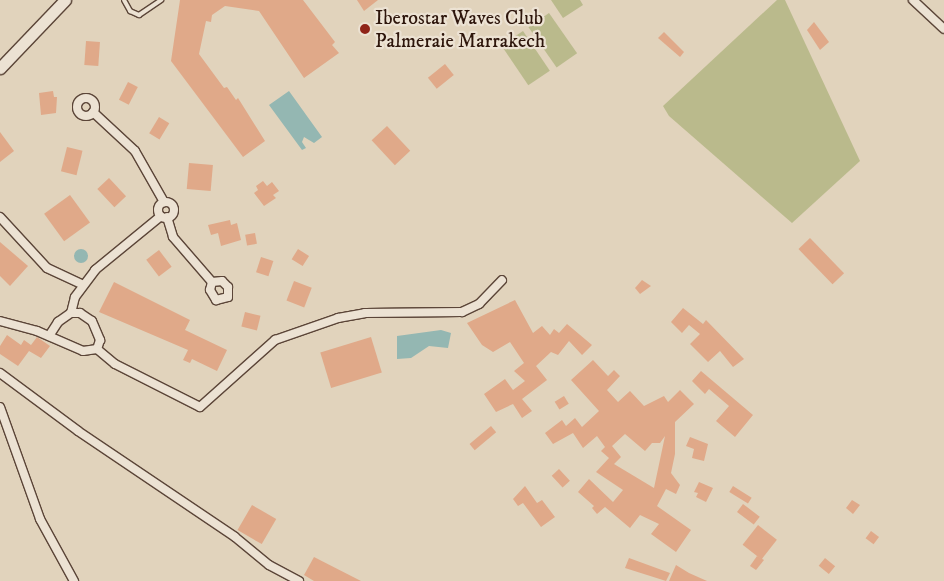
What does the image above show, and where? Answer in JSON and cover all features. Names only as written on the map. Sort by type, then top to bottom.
[{"type":"street","points":[[0,68],[65,0]]},
{"type":"street","points":[[918,1],[944,29]]},
{"type":"street","points":[[71,313],[75,298],[82,285],[95,270],[173,208],[164,202],[135,151],[93,112]]},
{"type":"street","points":[[164,202],[158,208],[164,216],[173,237],[212,282]]},
{"type":"street","points":[[0,217],[47,268],[82,285]]},
{"type":"street","points":[[1,323],[49,336],[83,351],[97,349],[115,364],[200,407],[275,340],[338,318],[365,313],[462,312],[479,304],[502,280]]},
{"type":"street","points":[[49,336],[58,322],[71,313],[80,313],[92,321],[100,340],[97,349]]},
{"type":"street","points":[[0,373],[78,432],[235,537],[269,565],[299,581]]},
{"type":"street","points":[[0,407],[40,519],[74,581]]},
{"type":"lane","points":[[124,0],[130,11],[140,15],[161,0]]},
{"type":"green space","points":[[551,0],[580,0],[583,5],[563,18]]},
{"type":"green space","points":[[777,0],[785,0],[860,161],[792,223],[669,116],[663,106]]},
{"type":"green space","points":[[549,13],[577,53],[557,67],[529,27]]},
{"type":"green space","points":[[523,31],[550,71],[528,85],[501,46]]},
{"type":"water","points":[[289,91],[322,137],[314,143],[304,137],[302,142],[306,148],[302,150],[269,105]]},
{"type":"water","points":[[78,249],[84,249],[88,256],[84,263],[78,263],[74,259],[74,253]]},
{"type":"water","points":[[441,330],[451,333],[448,348],[429,346],[411,358],[397,359],[397,336]]},
{"type":"building","points":[[180,0],[303,0],[335,42],[332,45],[339,53],[304,78],[259,11],[225,6],[212,15],[211,22],[206,21],[199,54],[224,88],[227,87],[236,100],[238,98],[265,141],[243,157],[171,61]]},
{"type":"building","points":[[357,0],[378,0],[364,11]]},
{"type":"building","points":[[814,22],[829,42],[820,50],[807,30]]},
{"type":"building","points":[[664,32],[684,52],[680,57],[658,38]]},
{"type":"building","points":[[86,41],[100,42],[98,66],[84,65]]},
{"type":"building","points":[[445,64],[454,75],[437,89],[428,78]]},
{"type":"building","points":[[128,82],[138,87],[129,105],[119,100]]},
{"type":"building","points":[[53,91],[54,97],[57,97],[56,113],[41,115],[39,93]]},
{"type":"building","points":[[159,117],[169,123],[160,139],[149,133]]},
{"type":"building","points":[[387,126],[410,151],[395,165],[372,140]]},
{"type":"building","points":[[0,132],[14,151],[0,162]]},
{"type":"building","points":[[67,147],[83,151],[76,175],[61,171]]},
{"type":"building","points":[[189,163],[213,165],[211,191],[187,189]]},
{"type":"building","points":[[109,178],[126,196],[114,207],[97,189]]},
{"type":"building","points":[[263,181],[267,186],[272,182],[279,191],[273,195],[276,198],[264,206],[254,193],[258,190],[256,186]]},
{"type":"building","points":[[70,195],[90,223],[64,241],[44,214]]},
{"type":"building","points":[[230,220],[231,225],[237,223],[241,240],[221,246],[218,233],[211,235],[208,225]]},
{"type":"building","points":[[255,233],[257,244],[247,246],[245,235]]},
{"type":"building","points":[[810,238],[844,273],[833,284],[798,249]]},
{"type":"building","points":[[0,242],[28,266],[10,286],[0,276]]},
{"type":"building","points":[[298,249],[309,256],[303,266],[292,259]]},
{"type":"building","points":[[159,250],[172,267],[159,276],[146,260]]},
{"type":"building","points":[[261,257],[273,261],[268,276],[256,272]]},
{"type":"building","points":[[642,280],[651,286],[640,294],[635,288]]},
{"type":"building","points":[[294,281],[312,288],[304,307],[286,301]]},
{"type":"building","points":[[114,282],[190,320],[185,330],[227,350],[217,371],[192,359],[190,363],[183,360],[188,350],[99,312]]},
{"type":"building","points":[[515,300],[533,333],[542,326],[550,335],[554,329],[559,333],[567,324],[592,345],[582,355],[569,341],[558,355],[551,352],[536,366],[547,380],[522,399],[532,411],[522,418],[513,404],[496,412],[484,394],[505,379],[513,390],[525,381],[514,371],[524,363],[510,342],[493,352],[482,345],[467,323]]},
{"type":"building","points":[[683,308],[703,324],[706,320],[744,359],[733,367],[720,351],[708,362],[690,344],[700,334],[689,325],[682,333],[671,322]]},
{"type":"building","points":[[245,312],[261,316],[257,330],[241,327]]},
{"type":"building","points":[[7,335],[21,345],[24,340],[31,345],[37,337],[50,346],[41,358],[29,351],[18,366],[0,354],[0,346]]},
{"type":"building","points":[[371,337],[382,372],[331,388],[320,352]]},
{"type":"building","points":[[593,360],[608,376],[614,370],[620,376],[607,390],[618,402],[630,391],[644,406],[664,396],[668,402],[680,390],[694,404],[675,422],[675,454],[671,473],[680,485],[676,494],[666,489],[657,506],[691,530],[676,552],[651,534],[659,524],[640,515],[630,528],[605,507],[597,514],[592,508],[594,506],[578,492],[589,479],[613,502],[623,490],[596,472],[609,458],[601,451],[605,447],[597,436],[583,448],[573,433],[553,444],[545,433],[562,420],[566,426],[575,418],[582,427],[599,411],[571,380]],"holes":[[[625,434],[645,451],[652,443],[660,443],[665,436],[654,488],[614,464],[621,457],[612,446]]]},
{"type":"building","points":[[701,371],[753,415],[735,437],[716,421],[729,406],[709,389],[705,394],[692,381]]},
{"type":"building","points":[[564,396],[569,404],[559,409],[555,402]]},
{"type":"building","points":[[491,426],[496,432],[475,450],[470,444]]},
{"type":"building","points":[[690,437],[708,444],[704,461],[692,458],[694,449],[686,446]]},
{"type":"building","points":[[559,469],[570,481],[563,488],[552,476]]},
{"type":"building","points":[[699,482],[713,488],[706,502],[696,497],[698,493],[694,492]]},
{"type":"building","points":[[525,486],[537,503],[542,500],[555,517],[541,527],[523,503],[518,506],[513,499]]},
{"type":"building","points":[[733,486],[752,498],[748,504],[729,492]]},
{"type":"building","points":[[852,500],[860,505],[853,514],[846,508]]},
{"type":"building","points":[[743,504],[760,517],[754,525],[737,512]]},
{"type":"building","points":[[252,505],[276,519],[262,544],[238,530]]},
{"type":"building","points":[[758,525],[777,540],[762,559],[743,545]]},
{"type":"building","points":[[871,531],[879,537],[874,544],[866,538]]},
{"type":"building","points":[[757,556],[764,560],[756,570],[750,566]]},
{"type":"building","points":[[314,557],[361,581],[314,581],[304,575]]},
{"type":"building","points":[[629,558],[670,573],[666,581],[625,568]]},
{"type":"building","points":[[825,558],[835,566],[829,574],[819,566]]},
{"type":"building","points":[[676,565],[689,573],[707,581],[669,581]]},
{"type":"place","name":"Iberostar Waves Club Palmeraie Marrakech","points":[[365,29]]}]
